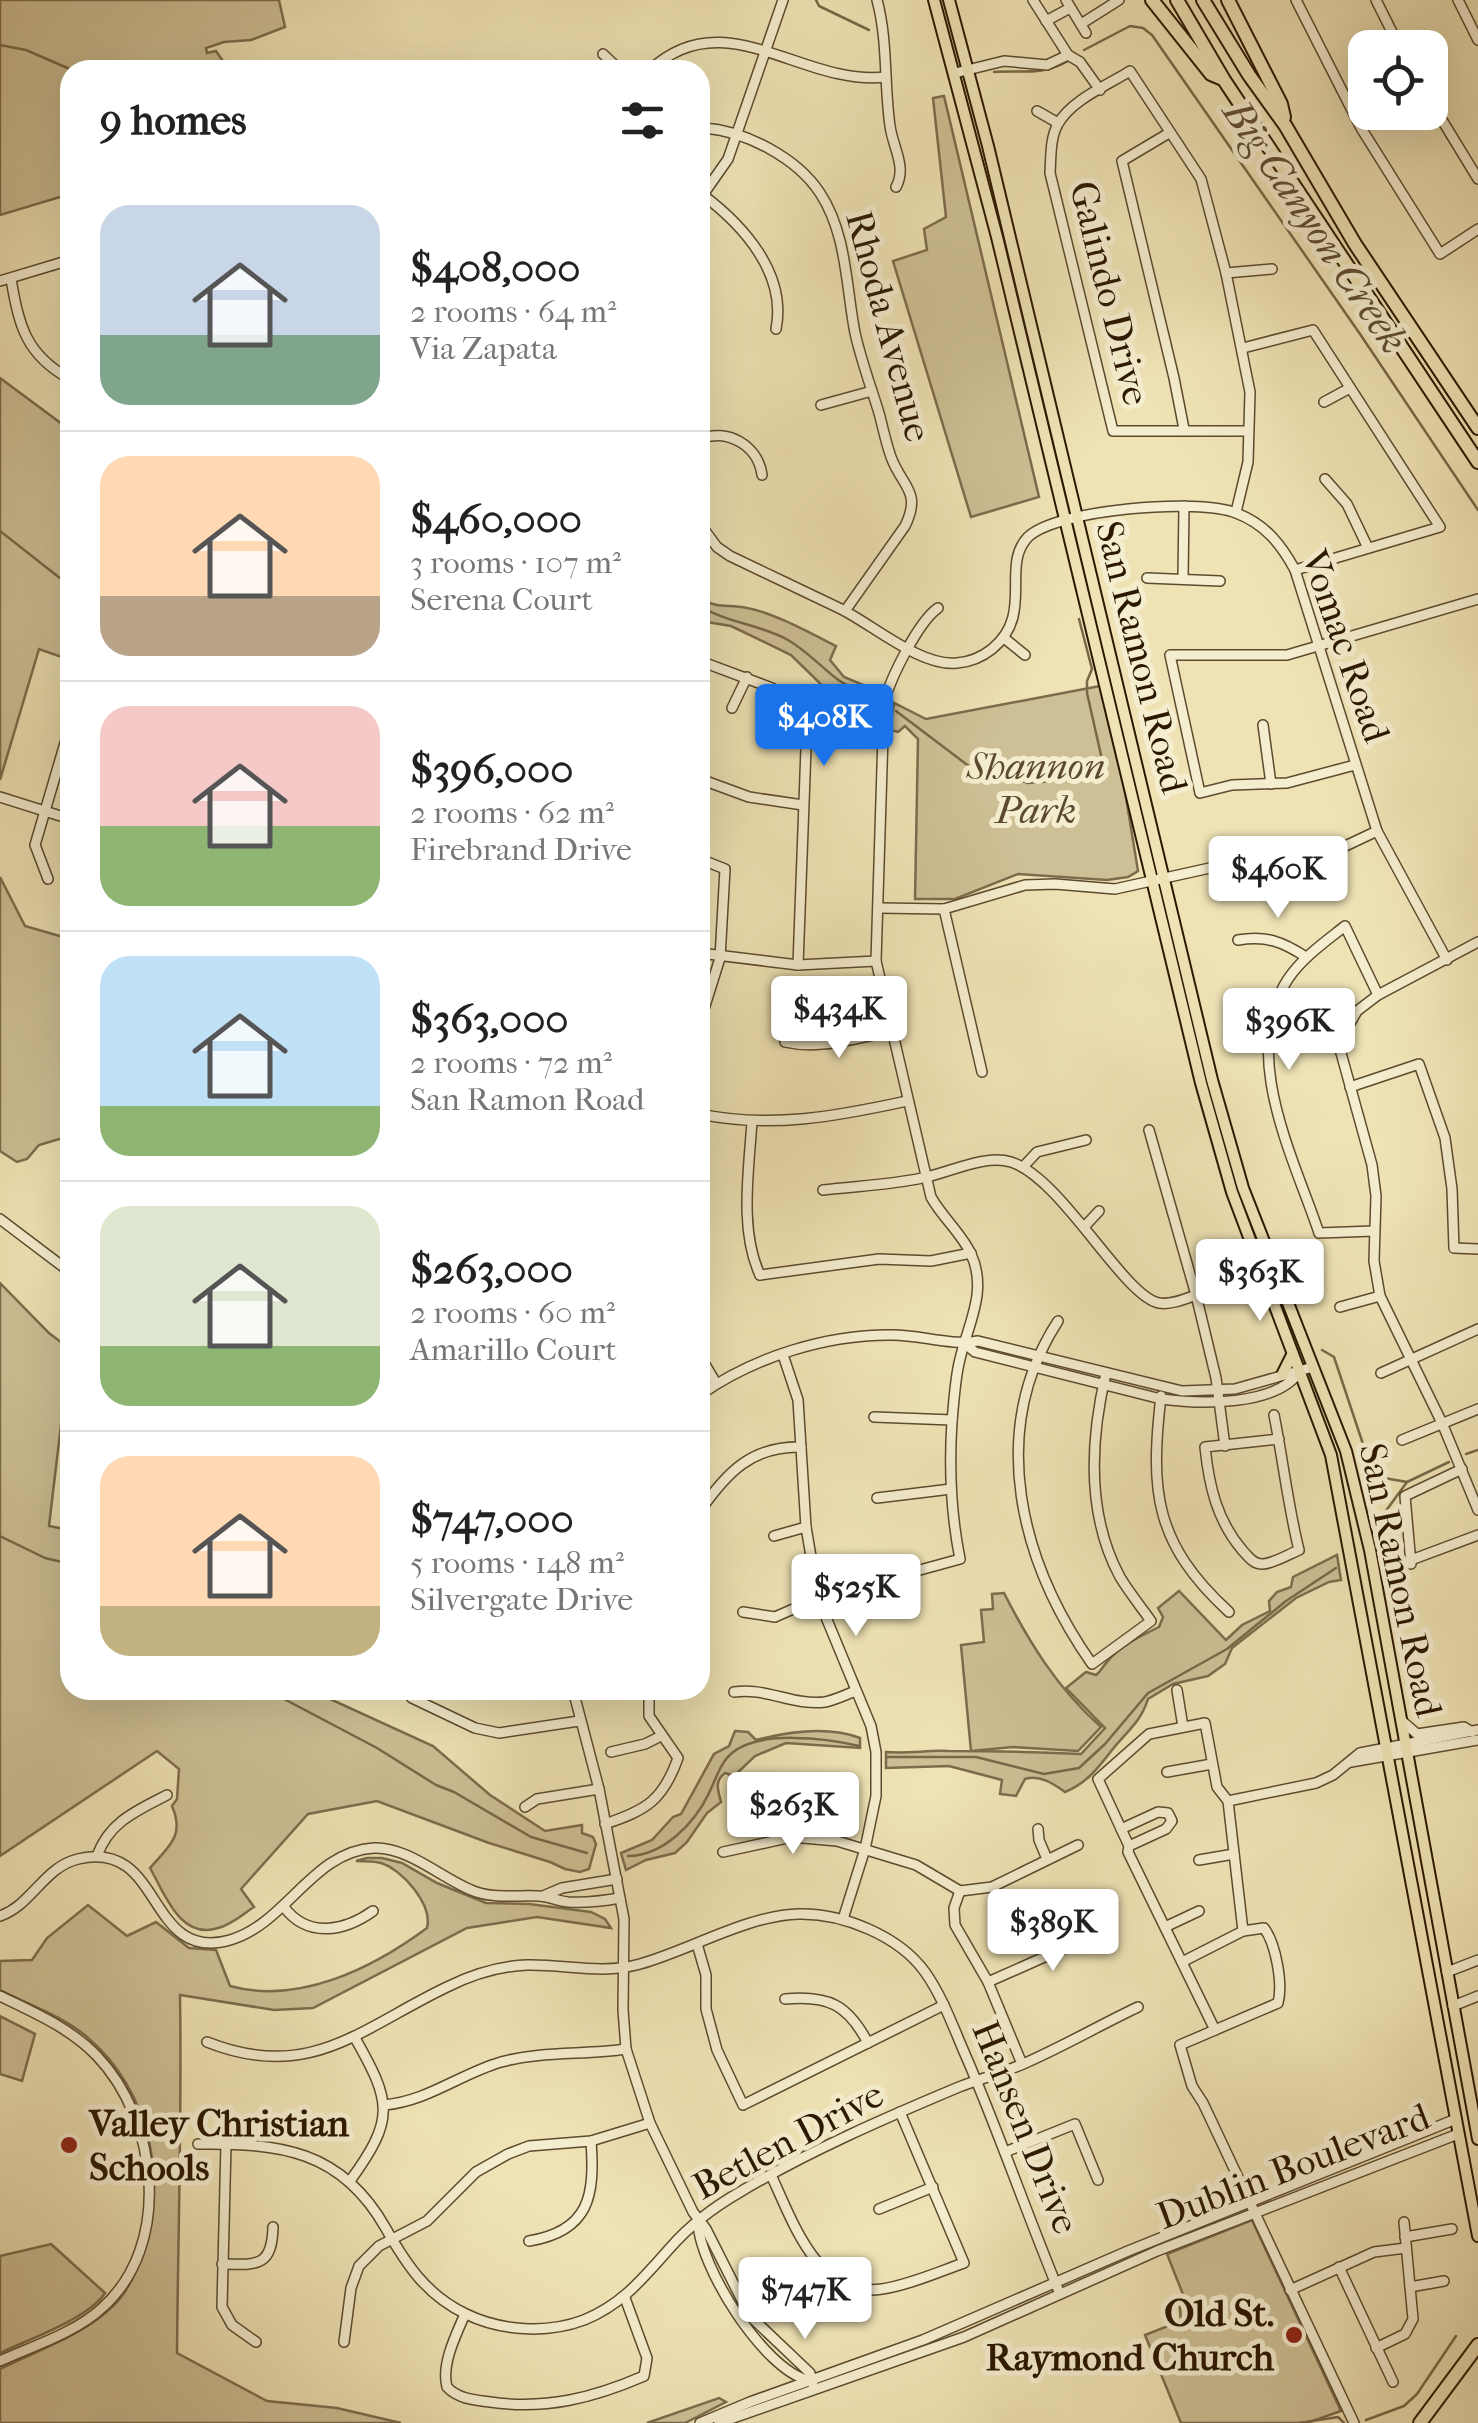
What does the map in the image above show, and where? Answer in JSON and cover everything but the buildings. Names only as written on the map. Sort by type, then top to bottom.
[{"type":"highway","points":[[1152,0],[1211,74],[1224,80]]},
{"type":"highway","points":[[1174,0],[1478,462]]},
{"type":"highway","points":[[1204,0],[1285,124],[1355,244],[1478,428]]},
{"type":"highway","points":[[1228,0],[1281,104],[1285,124]]},
{"type":"highway","points":[[1420,2423],[1478,2345]]},
{"type":"main road","name":"San Ramon Road","points":[[934,0],[1072,520]]},
{"type":"main road","name":"San Ramon Road","points":[[949,0],[1159,881],[1212,1080],[1244,1188],[1346,1451],[1354,1483],[1477,2131]]},
{"type":"main road","name":"San Ramon Road","points":[[1159,881],[1201,1083],[1222,1156],[1335,1469],[1478,2236]]},
{"type":"main road","points":[[1282,1375],[1292,1354]]},
{"type":"main road","name":"Dublin Boulevard","points":[[1456,2118],[1476,2111]]},
{"type":"main road","name":"Dublin Boulevard","points":[[1458,2134],[1477,2131]]},
{"type":"street","points":[[710,188],[738,137],[784,0]]},
{"type":"street","points":[[878,0],[890,126],[902,174],[896,187]]},
{"type":"street","points":[[1033,0],[1068,55],[1080,62],[1100,90]]},
{"type":"street","points":[[1046,21],[1068,4],[1083,28],[1119,0]]},
{"type":"street","points":[[1296,0],[1361,128],[1440,254],[1478,229]]},
{"type":"street","points":[[1376,0],[1391,30]]},
{"type":"street","points":[[1458,0],[1478,40]]},
{"type":"street","points":[[663,60],[702,41],[732,40],[847,78],[886,77]]},
{"type":"street","points":[[602,54],[609,60]]},
{"type":"street","points":[[954,73],[1004,62],[1048,65],[1068,55]]},
{"type":"street","points":[[1036,111],[1058,124],[1076,106],[1130,71],[1201,179],[1244,348],[1250,392],[1248,462],[1236,512]]},
{"type":"street","name":"Galindo Drive","points":[[1058,124],[1050,173],[1113,431],[1249,431]]},
{"type":"street","name":"Rhoda Avenue","points":[[710,130],[781,156],[807,176],[822,195],[840,241],[856,336],[891,458],[912,496],[912,512],[845,611]]},
{"type":"street","points":[[1448,130],[1478,179]]},
{"type":"street","points":[[1170,133],[1122,162],[1184,429]]},
{"type":"street","points":[[710,204],[744,232],[762,258],[777,303],[776,329]]},
{"type":"street","points":[[60,263],[6,280],[29,344],[60,374]]},
{"type":"street","points":[[1226,273],[1272,268]]},
{"type":"street","points":[[1244,348],[1313,330],[1440,527],[1296,570]]},
{"type":"street","points":[[1324,402],[1350,388]]},
{"type":"street","points":[[821,405],[872,391]]},
{"type":"street","points":[[710,435],[734,438],[758,459],[762,475]]},
{"type":"street","points":[[1324,479],[1347,504],[1368,548]]},
{"type":"street","name":"Vomac Road","points":[[1004,638],[1014,617],[1018,554],[1037,530],[1146,506],[1236,512],[1266,529],[1296,570],[1376,830],[1446,960]]},
{"type":"street","points":[[1183,578],[1184,506]]},
{"type":"street","points":[[710,537],[730,556],[845,611],[930,660],[956,664],[983,656],[1004,638],[1025,655]]},
{"type":"street","points":[[1147,578],[1220,580]]},
{"type":"street","points":[[1356,765],[1288,784],[1232,786],[1200,792],[1170,654],[1287,654],[1478,599]]},
{"type":"street","points":[[743,1612],[775,1616],[818,1598],[960,1559],[951,1489],[952,1420],[960,1359],[978,1306],[977,1278],[971,1253],[941,1216],[925,1178],[876,960],[884,704],[909,648],[938,608]]},
{"type":"street","points":[[710,664],[772,688],[807,720],[798,965]]},
{"type":"street","points":[[732,708],[746,677]]},
{"type":"street","points":[[1263,725],[1271,784]]},
{"type":"street","points":[[48,879],[35,845],[60,760]]},
{"type":"street","points":[[710,784],[748,797],[804,806]]},
{"type":"street","points":[[0,797],[60,816]]},
{"type":"street","points":[[879,908],[944,909],[1033,884],[1115,889],[1237,862],[1320,858],[1376,830]]},
{"type":"street","points":[[710,863],[725,868],[720,958],[710,990]]},
{"type":"street","points":[[944,909],[982,1072]]},
{"type":"street","points":[[1374,1231],[1319,1233],[1275,1101],[1266,1045],[1273,1011],[1288,980],[1306,957],[1345,926],[1378,995]]},
{"type":"street","points":[[1238,940],[1266,938],[1284,943],[1306,957]]},
{"type":"street","points":[[1478,942],[1378,995],[1357,1011],[1345,1032],[1341,1054],[1372,1165],[1376,1196],[1374,1262],[1380,1296],[1413,1359],[1478,1510]]},
{"type":"street","points":[[710,956],[798,965],[876,960]]},
{"type":"street","points":[[786,1042],[823,1045],[892,1031]]},
{"type":"street","points":[[1350,1087],[1419,1064],[1445,1138],[1454,1248],[1478,1248]]},
{"type":"street","points":[[710,1116],[752,1122],[830,1118],[907,1101]]},
{"type":"street","points":[[752,1122],[748,1218],[758,1279],[879,1259],[931,1261],[971,1253]]},
{"type":"street","points":[[1149,1130],[1196,1295],[1218,1391],[1225,1446]]},
{"type":"street","points":[[1022,1167],[1036,1152],[1086,1140]]},
{"type":"street","points":[[824,1190],[925,1178],[1006,1160],[1022,1167],[1085,1226],[1144,1296],[1159,1303],[1196,1295]]},
{"type":"street","points":[[1085,1226],[1100,1212]]},
{"type":"street","points":[[0,1219],[60,1264]]},
{"type":"street","points":[[1340,1307],[1380,1296]]},
{"type":"street","points":[[1058,1321],[1034,1367],[1020,1427],[1020,1471],[1026,1526],[1044,1583],[1068,1630],[1092,1664],[1152,1621],[1121,1579],[1098,1518],[1093,1471],[1106,1374]]},
{"type":"street","points":[[1381,1372],[1478,1330]]},
{"type":"street","points":[[710,1387],[783,1354],[828,1341],[872,1336],[913,1336],[965,1344],[978,1341],[1106,1374],[1161,1394],[1218,1391],[1313,1367]]},
{"type":"street","points":[[965,1344],[976,1352],[1103,1385],[1219,1403],[1264,1393],[1293,1381],[1300,1371]]},
{"type":"street","points":[[783,1354],[798,1400],[806,1528],[818,1598],[871,1726],[876,1752],[876,1796],[843,1919]]},
{"type":"street","points":[[710,1373],[716,1383]]},
{"type":"street","points":[[1161,1394],[1155,1453],[1158,1504],[1168,1534],[1188,1569],[1228,1612]]},
{"type":"street","points":[[1402,1440],[1478,1409]]},
{"type":"street","points":[[1274,1415],[1279,1439],[1299,1550],[1263,1564],[1255,1563],[1221,1519],[1209,1486],[1204,1448],[1279,1439]]},
{"type":"street","points":[[874,1417],[952,1420]]},
{"type":"street","points":[[710,1499],[737,1467],[760,1452],[780,1446],[801,1447]]},
{"type":"street","points":[[1462,1470],[1405,1496],[1411,1562],[1478,1536]]},
{"type":"street","points":[[877,1498],[951,1489]]},
{"type":"street","points":[[774,1536],[806,1528]]},
{"type":"street","points":[[734,1692],[749,1690],[825,1702],[856,1690]]},
{"type":"street","points":[[1177,1690],[1183,1727]]},
{"type":"street","points":[[416,1700],[475,1728],[499,1733],[579,1721]]},
{"type":"street","points":[[575,1700],[598,1789],[624,1920],[622,2010],[626,2048],[650,2123],[750,2316],[810,2373],[813,2385]]},
{"type":"street","points":[[605,1824],[640,1812],[668,1784],[678,1758],[649,1716],[649,1700]]},
{"type":"street","points":[[1402,1720],[1417,1734],[1464,1727],[1476,1734]]},
{"type":"street","points":[[1215,2030],[1128,1852],[1129,1846],[1098,1779],[1148,1734],[1205,1723],[1217,1787],[1228,1801],[1242,1931]]},
{"type":"street","points":[[1351,1762],[1375,1741],[1383,1724]]},
{"type":"street","points":[[1360,1753],[1406,1750],[1476,1734]]},
{"type":"street","points":[[612,1752],[661,1736]]},
{"type":"street","points":[[1228,1801],[1316,1782],[1351,1762],[1389,1752]]},
{"type":"street","points":[[1166,1772],[1212,1764]]},
{"type":"street","points":[[525,1807],[536,1799],[598,1789]]},
{"type":"street","points":[[785,1792],[792,1837]]},
{"type":"street","points":[[97,1856],[106,1834],[121,1820],[167,1795]]},
{"type":"street","points":[[1120,1829],[1158,1812],[1168,1813],[1172,1821],[1166,1829],[1129,1846]]},
{"type":"street","points":[[1038,1829],[1047,1859]]},
{"type":"street","points":[[723,1852],[792,1837],[837,1841],[916,1865],[960,1891],[992,1887],[1078,1845]]},
{"type":"street","points":[[0,1916],[24,1903],[62,1864],[97,1856],[134,1871],[169,1925],[200,1941],[234,1939],[284,1907],[337,1859],[373,1848],[407,1856],[474,1892],[543,1896],[562,1902],[620,1898]]},
{"type":"street","points":[[1199,1860],[1234,1854]]},
{"type":"street","points":[[543,1896],[562,1888],[616,1879]]},
{"type":"street","points":[[960,1891],[954,1908],[955,1925],[988,1982],[1022,2064]]},
{"type":"street","points":[[284,1907],[296,1921],[336,1930],[373,1911]]},
{"type":"street","points":[[1164,1927],[1199,1911]]},
{"type":"street","name":"Hansen Drive","points":[[208,2042],[226,2050],[296,2056],[336,2047],[448,1986],[479,1974],[528,1965],[588,1970],[624,1967],[758,1922],[798,1914],[843,1919],[901,1948],[924,1970],[944,2005],[976,2080],[1060,2294]]},
{"type":"street","points":[[1182,1962],[1242,1931],[1264,1928],[1270,1936],[1281,1993],[1278,2003],[1180,2045],[1192,2086],[1354,2423]]},
{"type":"street","points":[[988,1982],[1103,1932]]},
{"type":"street","points":[[697,1944],[706,1975],[706,2010],[717,2050],[742,2105],[944,2005]]},
{"type":"street","points":[[1447,1972],[1478,1960]]},
{"type":"street","points":[[0,1996],[66,2030],[112,2074],[130,2103],[140,2130],[149,2188],[138,2248],[112,2298],[90,2318],[0,2361]]},
{"type":"street","points":[[1453,2006],[1478,1996]]},
{"type":"street","points":[[785,1999],[807,1997],[836,2004],[854,2016],[868,2043]]},
{"type":"street","name":"Betlen Drive","points":[[198,2144],[290,2150],[309,2156],[350,2181],[370,2203],[416,2278],[466,2314],[507,2327],[550,2327],[579,2322],[625,2298],[710,2210],[771,2175],[900,2112],[1022,2064],[1138,2006]]},
{"type":"street","points":[[350,2181],[376,2146],[384,2105],[376,2075],[356,2038]]},
{"type":"street","points":[[384,2105],[412,2102],[474,2071],[504,2061],[626,2048]]},
{"type":"street","points":[[771,2175],[817,2262],[837,2281],[864,2290],[887,2288],[964,2263],[900,2112]]},
{"type":"street","name":"Dublin Boulevard","points":[[719,2423],[1456,2118]]},
{"type":"street","points":[[344,2342],[354,2277],[368,2256],[426,2221],[462,2184],[508,2154],[544,2144],[591,2141],[650,2123]]},
{"type":"street","points":[[1004,2152],[1075,2124],[1098,2180]]},
{"type":"street","name":"Dublin Boulevard","points":[[700,2423],[964,2337],[1130,2262],[1458,2134]]},
{"type":"street","points":[[529,2242],[570,2226],[588,2204],[594,2173],[591,2141]]},
{"type":"street","points":[[226,2144],[224,2312],[232,2324],[256,2342]]},
{"type":"street","points":[[879,2209],[933,2188]]},
{"type":"street","points":[[1376,2348],[1410,2328],[1413,2319],[1404,2222]]},
{"type":"street","points":[[222,2264],[263,2260],[271,2249],[273,2227]]},
{"type":"street","points":[[1290,2290],[1374,2252],[1452,2230]]},
{"type":"street","name":"Dublin Boulevard","points":[[1130,2262],[1130,2257],[1146,2249],[1149,2242]]},
{"type":"street","points":[[1338,2267],[1392,2382]]},
{"type":"street","points":[[1410,2287],[1444,2281]]},
{"type":"street","points":[[466,2314],[451,2350],[444,2380],[446,2388],[464,2398],[536,2406],[590,2396],[644,2376],[647,2358],[625,2298]]},
{"type":"green space","points":[[0,0],[279,0],[285,27],[251,40],[206,48],[207,53],[216,51],[222,60],[60,60],[60,197],[0,215]]},
{"type":"green space","points":[[944,96],[1039,497],[971,517],[893,261],[927,250],[924,229],[946,217],[933,98]]},
{"type":"green space","points":[[0,378],[60,423],[60,656],[39,649],[0,780]]},
{"type":"green space","points":[[710,603],[768,614],[836,646],[830,660],[844,677],[878,691],[864,711],[834,697],[791,655],[731,626],[710,623]]},
{"type":"green space","name":"Shannon Park","points":[[1100,686],[1124,785],[1138,871],[1107,880],[1018,874],[955,899],[915,899],[918,739],[905,726],[898,732],[890,730],[894,703],[926,719]]},
{"type":"green space","points":[[0,877],[25,926],[60,936],[60,1140],[39,1145],[27,1159],[17,1162],[0,1151]]},
{"type":"green space","points":[[0,1283],[60,1341],[60,1433],[49,1526],[60,1528],[60,1700],[332,1700],[433,1746],[490,1795],[545,1831],[582,1825],[582,1833],[593,1837],[596,1844],[589,1869],[580,1872],[377,1801],[308,1814],[241,1889],[254,1907],[223,1927],[205,1930],[193,1927],[175,1912],[150,1868],[169,1847],[177,1825],[172,1806],[177,1799],[179,1769],[157,1751],[0,1856]]},
{"type":"green space","points":[[1337,1555],[1341,1580],[1296,1598],[1232,1648],[1225,1664],[1208,1676],[1173,1684],[1148,1699],[1142,1714],[1092,1774],[1065,1792],[1046,1781],[1030,1778],[1025,1779],[1016,1796],[1000,1794],[1002,1780],[949,1766],[886,1768],[886,1752],[1081,1754],[1105,1728],[1066,1688],[1086,1672],[1096,1675],[1118,1651],[1159,1627],[1163,1617],[1158,1608],[1179,1591],[1226,1640],[1242,1625],[1270,1611],[1269,1601],[1277,1592],[1291,1587],[1293,1577]]},
{"type":"green space","points":[[1004,1593],[1046,1665],[1101,1727],[1078,1751],[1013,1747],[971,1751],[961,1645],[984,1642],[981,1610],[993,1609],[992,1594]]},
{"type":"green space","points":[[735,1731],[748,1732],[756,1740],[794,1733],[835,1732],[860,1738],[860,1748],[786,1743],[755,1756],[734,1776],[725,1773],[719,1779],[721,1802],[707,1813],[675,1853],[626,1870],[621,1853],[652,1840],[673,1817],[681,1814],[714,1754],[729,1746]]},
{"type":"green space","points":[[367,1858],[402,1863],[437,1883],[486,1903],[591,1912],[605,1919],[611,1928],[537,1917],[467,1928],[313,2008],[274,2010],[180,1995],[177,2353],[267,2401],[337,2408],[401,2423],[0,2423],[0,2369],[101,2317],[129,2285],[149,2231],[153,2170],[140,2111],[109,2059],[78,2030],[0,1990],[0,1961],[32,1960],[47,1938],[88,1905],[127,1936],[156,1922],[189,1948],[216,1950],[230,1986],[256,1991],[308,1987],[359,1969],[427,1928],[425,1909],[414,1890],[390,1867],[356,1861]]},
{"type":"green space","points":[[0,2016],[35,2034],[22,2081],[0,2074]]},
{"type":"green space","points":[[1252,2220],[1341,2411],[1307,2423],[1181,2423],[1145,2335],[1181,2321],[1179,2299],[1184,2297],[1167,2254]]},
{"type":"green space","points":[[51,2244],[105,2293],[72,2320],[0,2353],[0,2256]]},
{"type":"green space","points":[[719,2398],[726,2402],[685,2423],[647,2423]]},
{"type":"waterway","name":"Big Canyon Creek","points":[[816,0],[819,6],[869,30]]},
{"type":"waterway","name":"Big Canyon Creek","points":[[1084,50],[1130,26],[1143,28],[1152,35],[1478,510]]},
{"type":"waterway","points":[[0,45],[26,50],[60,65]]},
{"type":"waterway","name":"Big Canyon Creek","points":[[994,72],[1041,71],[1068,61]]},
{"type":"waterway","points":[[0,531],[60,578]]},
{"type":"waterway","points":[[710,611],[788,640],[841,682],[873,696]]},
{"type":"waterway","points":[[1079,619],[1092,669],[1087,693],[1101,755],[1098,769]]},
{"type":"waterway","points":[[896,711],[970,767],[1028,783],[1088,778]]},
{"type":"waterway","points":[[1322,1350],[1334,1357],[1368,1459],[1384,1478],[1407,1482]]},
{"type":"waterway","points":[[1466,1454],[1478,1450]]},
{"type":"waterway","points":[[1380,1519],[1407,1482],[1449,1462]]},
{"type":"waterway","points":[[0,1536],[60,1562]]},
{"type":"waterway","points":[[887,1757],[976,1757],[1044,1774],[1079,1768],[1148,1693],[1227,1649],[1286,1601],[1336,1568]]},
{"type":"waterway","points":[[286,1700],[531,1837],[587,1853]]},
{"type":"waterway","points":[[628,1856],[641,1855],[676,1836],[703,1804],[724,1762],[744,1746],[793,1738],[859,1746]]},
{"type":"waterway","points":[[1366,2420],[1404,2406],[1417,2394],[1456,2336]]},
{"type":"waterway","points":[[1299,2423],[1338,2417],[1344,2423]]},
{"type":"place","name":"Valley Christian Schools","points":[[69,2145]]},
{"type":"place","name":"Old St. Raymond Church","points":[[1294,2335]]}]
